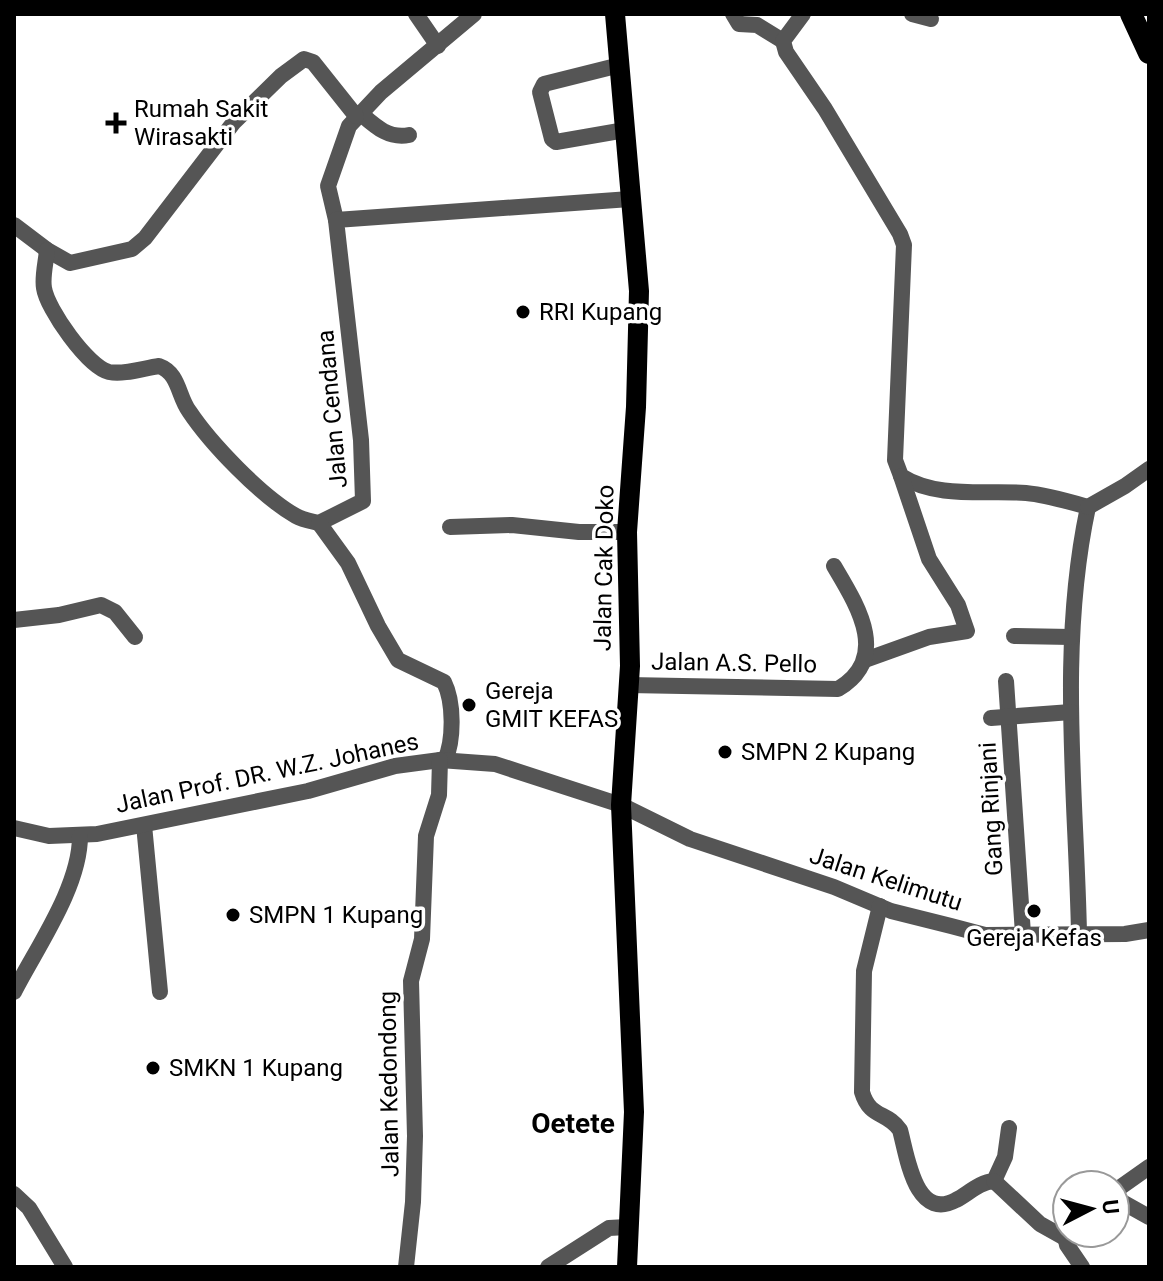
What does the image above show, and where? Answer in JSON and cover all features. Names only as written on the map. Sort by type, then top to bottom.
[{"type":"highway","points":[[1131,14],[1149,53]]},
{"type":"main road","name":"Jalan Cak Doko","points":[[615,14],[639,291],[636,407],[627,532],[628,685],[621,805],[634,1112],[627,1267]]},
{"type":"street","points":[[416,14],[438,46]]},
{"type":"street","name":"Jalan Cendana","points":[[47,250],[43,286],[46,298],[59,324],[99,367],[110,372],[159,366],[166,368],[173,375],[186,407],[228,456],[277,504],[299,518],[319,523],[363,501],[361,440],[329,176],[349,126],[358,115],[474,14]]},
{"type":"street","points":[[733,14],[739,24],[757,25],[783,41],[786,52],[825,109],[904,245],[895,460],[929,559],[958,605],[967,631],[929,637],[865,660]]},
{"type":"street","points":[[783,41],[803,14]]},
{"type":"street","points":[[912,14],[931,19]]},
{"type":"street","points":[[14,225],[70,263],[132,249],[145,238],[234,122],[300,61],[309,59],[313,62],[358,115],[390,135],[409,135]]},
{"type":"street","points":[[620,65],[544,84],[540,92],[552,139],[556,142],[625,130]]},
{"type":"street","points":[[336,220],[630,199]]},
{"type":"street","points":[[901,476],[923,486],[946,491],[1028,493],[1057,497],[1088,507],[1149,469]]},
{"type":"street","points":[[1079,933],[1071,637],[1081,541],[1088,507]]},
{"type":"street","name":"Jalan Kedondong","points":[[319,523],[348,563],[398,660],[444,682],[448,689],[451,723],[449,751],[443,760],[439,795],[426,836],[422,939],[411,981],[415,1136],[413,1202],[406,1267]]},
{"type":"street","points":[[450,527],[512,525],[579,532],[627,532]]},
{"type":"street","points":[[834,566],[859,609],[867,654],[865,660]]},
{"type":"street","points":[[14,620],[59,615],[101,605],[115,612],[135,637]]},
{"type":"street","points":[[1014,636],[1071,637]]},
{"type":"street","name":"Jalan A.S. Pello","points":[[628,685],[838,689],[853,678],[865,660]]},
{"type":"street","name":"Gang Rinjani","points":[[1006,681],[1023,934]]},
{"type":"street","points":[[991,718],[1071,712]]},
{"type":"street","name":"Jalan Prof. DR. W.Z. Johanes","points":[[14,828],[49,836],[80,836],[308,791],[395,766],[443,760],[495,764],[621,805]]},
{"type":"street","name":"Jalan Kelimutu","points":[[621,805],[690,839],[834,887],[880,906],[985,935],[1125,934],[1149,930]]},
{"type":"street","points":[[144,825],[160,992]]},
{"type":"street","points":[[14,992],[80,859],[80,836]]},
{"type":"street","points":[[880,906],[864,971],[862,1092],[866,1105],[876,1114],[895,1122],[912,1175],[928,1202],[936,1205],[951,1203],[994,1181]]},
{"type":"street","points":[[994,1181],[1005,1157],[1009,1128]]},
{"type":"street","points":[[1131,1180],[1149,1167]]},
{"type":"street","points":[[994,1181],[1040,1224],[1051,1227]]},
{"type":"street","points":[[14,1194],[29,1208],[65,1267]]},
{"type":"street","points":[[1131,1205],[1149,1217]]},
{"type":"street","points":[[548,1267],[609,1228],[627,1227]]},
{"type":"place","name":"Rumah Sakit Wirasakti","points":[[116,123]]},
{"type":"place","name":"RRI Kupang","points":[[523,312]]},
{"type":"place","name":"Gereja GMIT KEFAS","points":[[469,705]]},
{"type":"place","name":"SMPN 2 Kupang","points":[[725,752]]},
{"type":"place","name":"Gereja Kefas","points":[[1034,911]]},
{"type":"place","name":"SMPN 1 Kupang","points":[[233,915]]},
{"type":"place","name":"SMKN 1 Kupang","points":[[153,1068]]},
{"type":"district","name":"Oetete","points":[[573,1123]]}]
